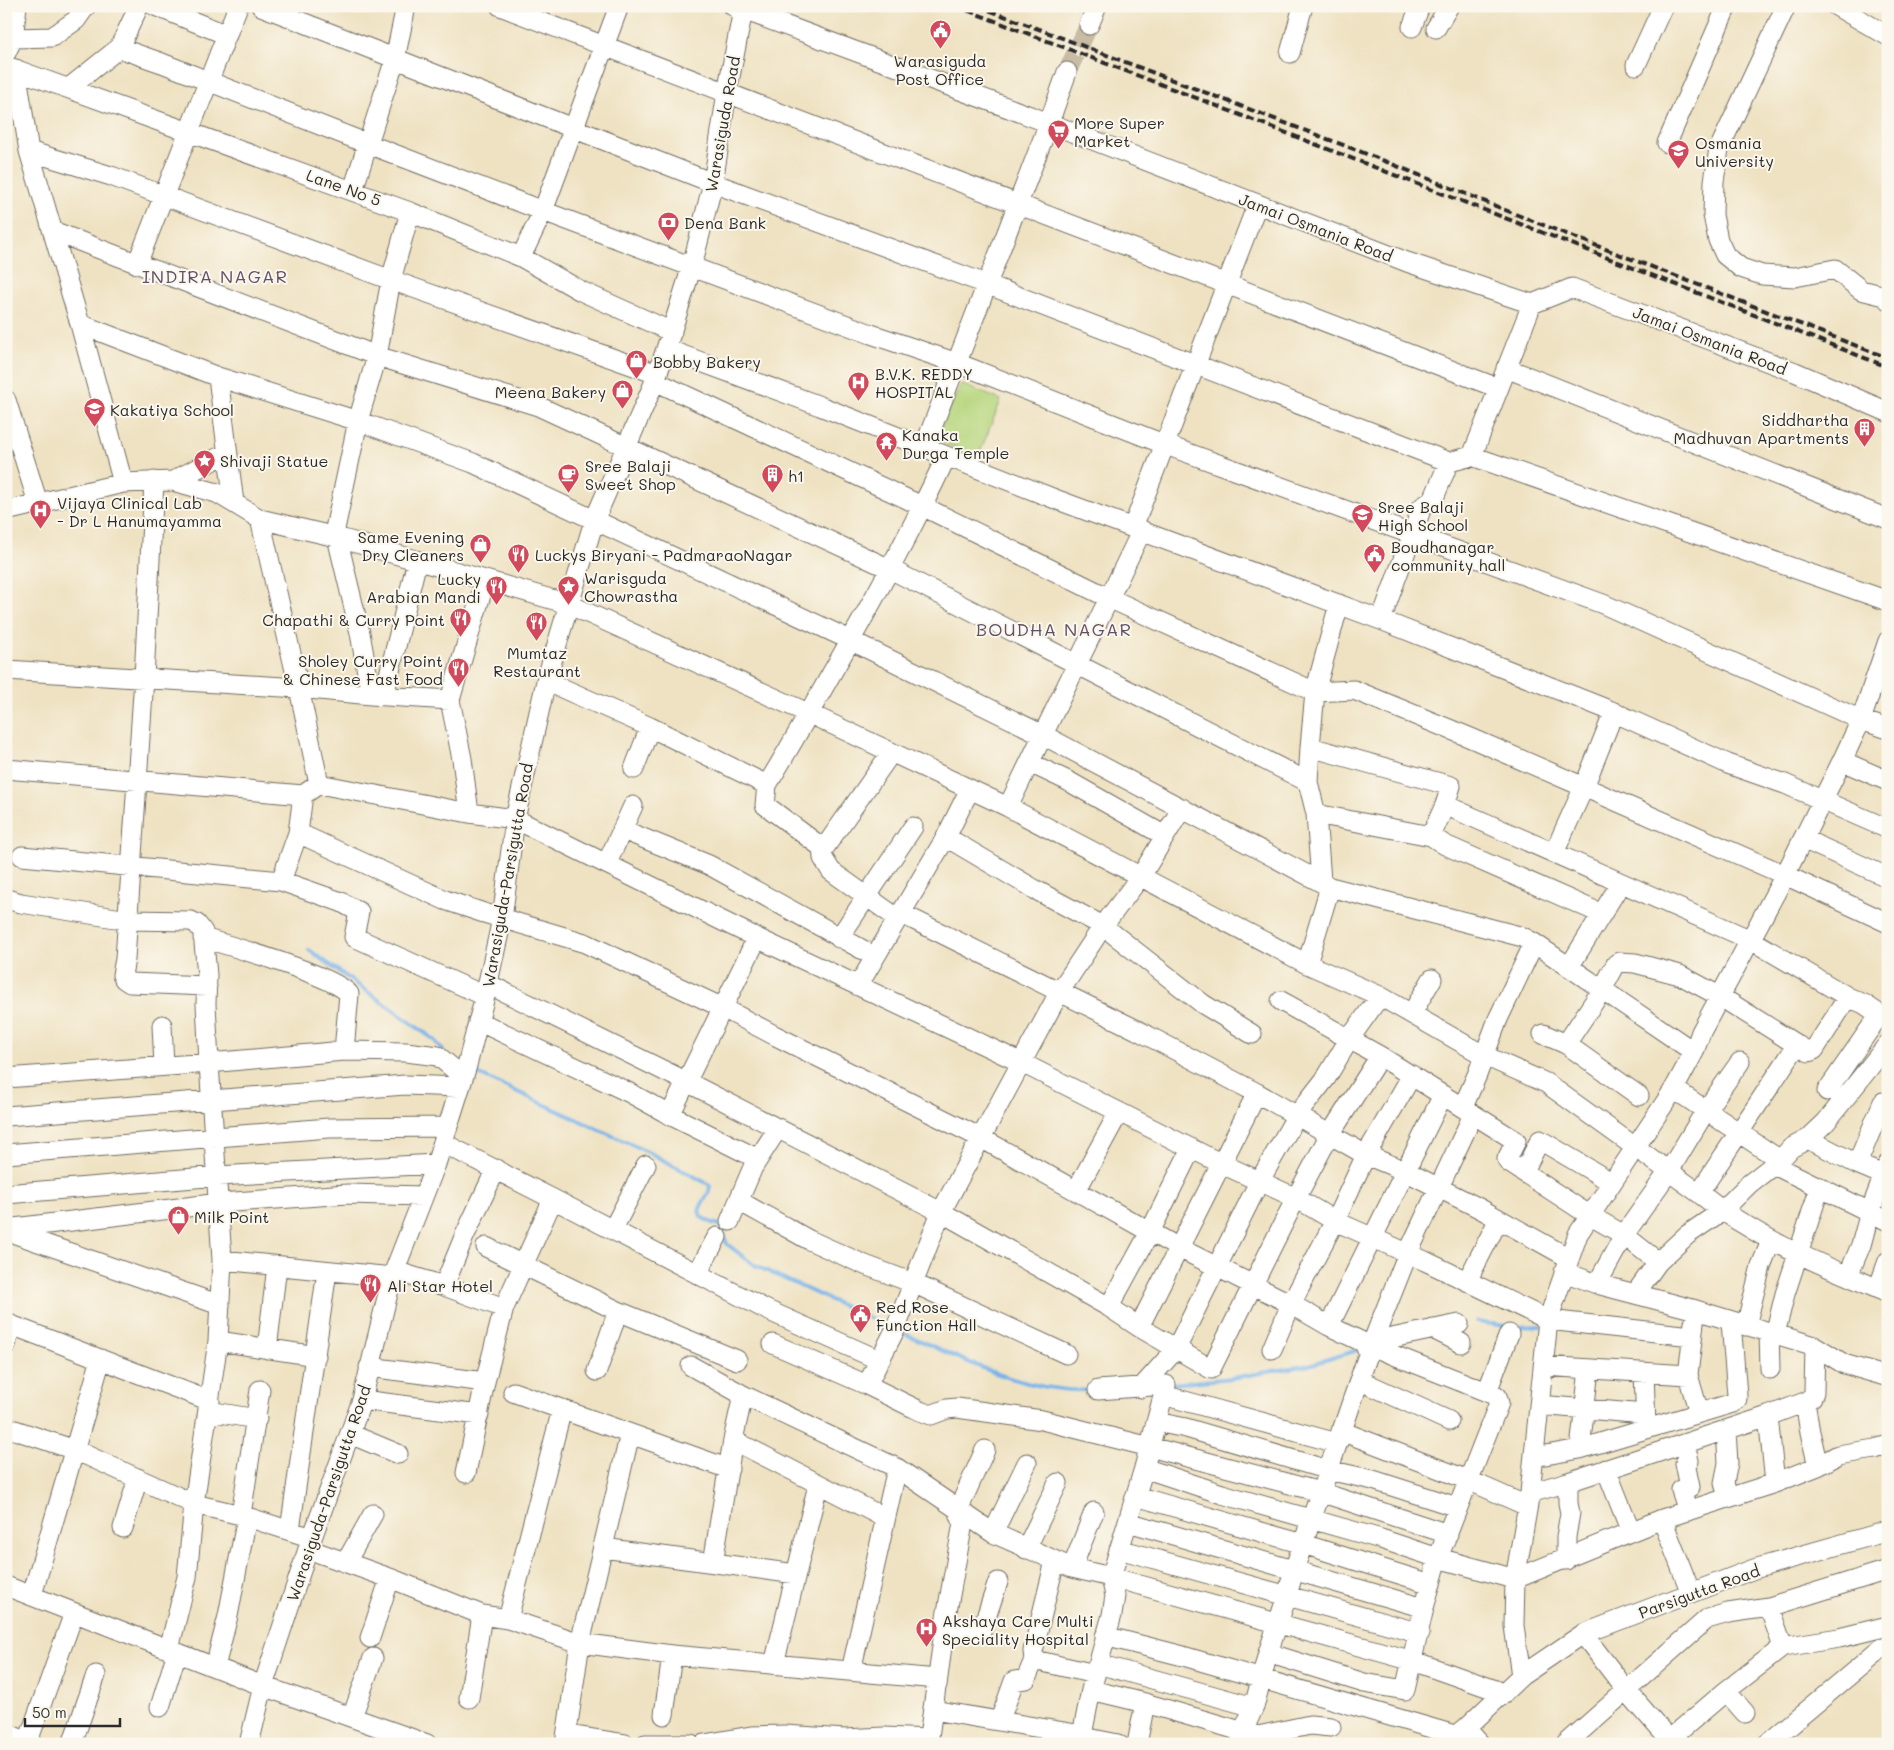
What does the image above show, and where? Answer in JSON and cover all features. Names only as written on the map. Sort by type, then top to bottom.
[{"type":"street","points":[[17,6],[9,45],[52,38],[76,20],[86,6]]},
{"type":"street","points":[[69,88],[119,48],[139,6]]},
{"type":"street","points":[[155,6],[227,35]]},
{"type":"street","points":[[137,264],[165,197],[238,6]]},
{"type":"street","points":[[261,6],[713,183],[986,284],[1449,462],[1472,456],[1888,601]]},
{"type":"street","points":[[353,190],[395,59],[406,6]]},
{"type":"street","points":[[500,6],[1498,388]]},
{"type":"street","points":[[521,257],[543,211],[572,128],[619,6]]},
{"type":"street","points":[[1089,25],[1097,6]]},
{"type":"street","points":[[1290,53],[1303,6]]},
{"type":"street","points":[[1412,27],[1420,6]]},
{"type":"street","points":[[1436,28],[1449,6]]},
{"type":"street","points":[[1636,65],[1663,6]]},
{"type":"street","points":[[1667,143],[1728,6]]},
{"type":"street","points":[[1786,6],[1719,149],[1714,181],[1714,215],[1718,240],[1725,255],[1741,268],[1762,275],[1795,277],[1835,269],[1861,290],[1885,296],[1888,300]]},
{"type":"street","points":[[1836,6],[1888,36]]},
{"type":"street","name":"Warasiguda Road","points":[[568,604],[594,521],[656,377],[692,266],[713,183],[738,8]]},
{"type":"street","name":"Jamai Osmania Road","points":[[738,8],[1049,123],[1407,262],[1532,304],[1572,288],[1796,372],[1888,412]]},
{"type":"street","points":[[119,48],[543,211],[871,334],[957,363],[1166,446],[1604,604],[1861,720],[1888,729]]},
{"type":"street","points":[[11,68],[29,152],[80,324],[124,483]]},
{"type":"street","name":"Lane No 5","points":[[11,68],[353,190],[521,257],[669,340],[820,406],[1055,499],[1138,528],[1382,620],[1614,712],[1728,764],[1785,784],[1888,829]]},
{"type":"street","points":[[924,448],[1067,72]]},
{"type":"street","points":[[29,152],[111,176],[656,377],[1110,598],[1315,692],[1354,690],[1471,738],[1785,875],[1888,924]]},
{"type":"street","points":[[1008,807],[1110,598],[1138,528],[1166,446],[1257,205]]},
{"type":"street","points":[[377,695],[335,529],[358,420],[377,356],[391,280],[410,212]]},
{"type":"street","points":[[53,231],[377,356],[538,406],[625,448],[890,569],[1308,782]]},
{"type":"street","points":[[1472,456],[1532,304]]},
{"type":"street","points":[[80,324],[218,377],[358,420],[473,463],[850,640],[1043,735],[1326,884],[1523,937],[1694,1052]]},
{"type":"street","points":[[1506,368],[1888,519]]},
{"type":"street","points":[[218,377],[234,503]]},
{"type":"street","points":[[6,400],[38,503]]},
{"type":"street","points":[[174,481],[227,453]]},
{"type":"street","points":[[946,456],[924,506],[890,569],[810,714],[767,786],[765,805],[822,847],[823,858],[831,871],[865,896],[898,916],[1060,991],[1257,1093],[1366,1156],[1404,1171],[1499,1219],[1597,1284],[1696,1310],[1815,1346],[1844,1364],[1888,1377]]},
{"type":"street","points":[[1382,620],[1422,507],[1433,500],[1449,462]]},
{"type":"street","points":[[154,481],[132,865],[125,959],[122,974],[126,982],[207,986]]},
{"type":"street","points":[[6,510],[124,483],[174,481],[217,493],[260,519],[336,537],[568,604],[1008,807],[1307,964],[1380,996],[1485,1056],[1546,1083],[1700,1192],[1722,1211],[1798,1255],[1883,1291],[1888,1261]]},
{"type":"street","points":[[260,519],[319,784]]},
{"type":"street","points":[[377,695],[417,561]]},
{"type":"street","points":[[469,813],[462,759],[450,700],[485,581]]},
{"type":"street","name":"Warasiguda-Parsigutta Road","points":[[249,1744],[263,1686],[310,1543],[362,1400],[394,1274],[436,1164],[461,1082],[486,990],[502,919],[515,820],[546,681],[568,604]]},
{"type":"street","points":[[1307,964],[1326,884],[1316,814],[1308,782],[1310,747],[1315,692],[1339,604]]},
{"type":"street","points":[[1521,1676],[1514,1626],[1515,1579],[1529,1499],[1548,1320],[1566,1265],[1578,1234],[1589,1215],[1674,1089],[1694,1052],[1701,1032],[1785,875],[1842,761],[1861,720],[1888,641]]},
{"type":"street","points":[[6,670],[299,688],[450,700]]},
{"type":"street","points":[[546,681],[650,727],[767,786]]},
{"type":"street","points":[[1554,853],[1584,787],[1614,712]]},
{"type":"street","points":[[634,769],[650,727]]},
{"type":"street","points":[[1310,747],[1451,786],[1431,836]]},
{"type":"street","points":[[822,847],[827,846],[892,753]]},
{"type":"street","points":[[1842,761],[1888,781]]},
{"type":"street","points":[[1030,763],[1068,781],[1165,836]]},
{"type":"street","points":[[6,769],[303,795],[319,784],[515,820],[607,863],[757,938],[1022,1063],[1222,1164],[1296,1198],[1335,1221],[1408,1253],[1548,1320],[1692,1336]]},
{"type":"street","points":[[858,986],[946,837],[970,789]]},
{"type":"street","points":[[281,881],[298,833],[303,795]]},
{"type":"street","points":[[1445,805],[1751,940],[1884,1017],[1827,1091]]},
{"type":"street","points":[[607,863],[633,806]]},
{"type":"street","points":[[867,1385],[894,1330],[941,1212],[1060,991],[1103,926],[1141,876],[1182,808]]},
{"type":"street","points":[[1316,814],[1431,836],[1445,845],[1602,914]]},
{"type":"street","points":[[838,938],[913,827]]},
{"type":"street","points":[[623,830],[709,865],[838,938],[874,956]]},
{"type":"street","points":[[298,833],[445,900],[585,943],[723,1008],[981,1138],[1179,1248],[1291,1304],[1364,1348],[1497,1396],[1499,1403],[1438,1558],[1405,1690],[1364,1682],[1268,1653]]},
{"type":"street","points":[[946,837],[1034,889],[1103,926],[1204,1004],[1252,1034]]},
{"type":"street","points":[[1803,839],[1887,877]]},
{"type":"street","points":[[22,856],[132,865],[281,881],[341,902],[359,912],[354,937],[486,990],[687,1082],[941,1212],[1109,1307],[1139,1327],[1211,1369],[1296,1198],[1330,1136],[1380,1056]]},
{"type":"street","points":[[1569,967],[1621,883]]},
{"type":"street","points":[[6,899],[128,920],[191,921],[197,924],[203,932],[207,986],[209,1063],[220,1203],[222,1260],[220,1305],[218,1341],[194,1504],[187,1577],[160,1707]]},
{"type":"street","points":[[203,938],[256,953],[346,989],[349,994],[344,1051]]},
{"type":"street","points":[[670,1116],[757,938]]},
{"type":"street","points":[[1242,1738],[1254,1707],[1268,1653],[1294,1570],[1359,1380],[1364,1348],[1438,1188],[1468,1111],[1498,1018],[1534,943]]},
{"type":"street","points":[[1566,1044],[1619,962],[1635,963],[1680,976],[1721,997],[1809,1052],[1814,1050],[1848,997]]},
{"type":"street","points":[[1412,1013],[1432,979]]},
{"type":"street","points":[[1082,1739],[1095,1676],[1112,1615],[1115,1596],[1111,1577],[1156,1422],[1157,1388],[1259,1182],[1297,1115],[1326,1078],[1350,1038],[1380,996]]},
{"type":"street","points":[[1281,1001],[1350,1038],[1516,1141],[1507,1160],[1589,1215],[1624,1235],[1658,1262]]},
{"type":"street","points":[[478,1021],[630,1093],[670,1116],[758,1159]]},
{"type":"street","points":[[162,1024],[164,1065]]},
{"type":"street","points":[[1543,1034],[1566,1044],[1639,1096]]},
{"type":"street","points":[[1636,1294],[1658,1262],[1687,1235],[1722,1211],[1749,1184],[1777,1163],[1790,1148],[1808,1139],[1826,1122],[1888,1044]]},
{"type":"street","points":[[1700,1192],[1796,1045]]},
{"type":"street","points":[[6,1078],[344,1051],[406,1052],[438,1056],[461,1082]]},
{"type":"street","points":[[1597,1284],[1624,1235],[1669,1171],[1706,1110],[1740,1062]]},
{"type":"street","points":[[1272,1349],[1291,1304],[1335,1221],[1366,1156],[1412,1075]]},
{"type":"street","points":[[6,1116],[461,1082]]},
{"type":"street","points":[[1674,1089],[1739,1131],[1777,1163],[1888,1221]]},
{"type":"street","points":[[1139,1327],[1257,1093]]},
{"type":"street","points":[[1329,1326],[1443,1095]]},
{"type":"street","points":[[1857,1164],[1883,1102],[1888,1104]]},
{"type":"street","points":[[1076,1191],[1119,1112]]},
{"type":"street","points":[[6,1154],[329,1128],[445,1135],[496,1169],[697,1274],[767,1310],[880,1360]]},
{"type":"street","points":[[730,1221],[758,1159],[778,1128]]},
{"type":"street","points":[[1808,1139],[1857,1164],[1886,1172],[1870,1212],[1861,1245],[1848,1276]]},
{"type":"street","points":[[1524,1172],[1540,1140],[1611,1182]]},
{"type":"street","points":[[1109,1307],[1150,1232],[1191,1148]]},
{"type":"street","points":[[6,1194],[218,1176],[436,1164]]},
{"type":"street","points":[[613,1229],[646,1165]]},
{"type":"street","points":[[444,1286],[464,1237],[496,1169]]},
{"type":"street","points":[[1770,1369],[1772,1333],[1820,1187]]},
{"type":"street","points":[[6,1230],[220,1203],[348,1194],[423,1196]]},
{"type":"street","points":[[466,1473],[504,1308],[553,1199]]},
{"type":"street","points":[[739,1201],[809,1240],[1017,1329],[1066,1354]]},
{"type":"street","points":[[1467,1281],[1499,1219]]},
{"type":"street","points":[[6,1230],[220,1305]]},
{"type":"street","points":[[697,1274],[717,1237]]},
{"type":"street","points":[[1534,1457],[1580,1449],[1646,1422],[1699,1413],[1733,1403],[1737,1399],[1739,1324],[1771,1241]]},
{"type":"street","points":[[486,1247],[618,1311],[737,1360]]},
{"type":"street","points":[[222,1260],[327,1271],[394,1274],[444,1286],[504,1308]]},
{"type":"street","points":[[267,1349],[277,1266]]},
{"type":"street","points":[[290,1530],[327,1271]]},
{"type":"street","points":[[1696,1310],[1688,1375],[1699,1413]]},
{"type":"street","points":[[597,1371],[618,1311]]},
{"type":"street","points":[[6,1345],[9,1324],[101,1359],[209,1406],[257,1419]]},
{"type":"street","points":[[1364,1348],[1387,1339],[1459,1324]]},
{"type":"street","points":[[1433,1329],[1462,1343]]},
{"type":"street","points":[[1487,1392],[1509,1334]]},
{"type":"street","points":[[218,1341],[316,1356]]},
{"type":"street","points":[[773,1344],[867,1385],[920,1412],[931,1415],[947,1409],[957,1408],[1042,1420],[1320,1492],[1448,1534]]},
{"type":"street","points":[[1098,1390],[1157,1388],[1339,1437],[1529,1499],[1568,1482],[1805,1402],[1812,1397],[1814,1392],[1815,1346]]},
{"type":"street","points":[[32,1595],[101,1359]]},
{"type":"street","points":[[691,1366],[743,1394],[897,1468],[993,1533],[1064,1565],[1413,1661],[1504,1693]]},
{"type":"street","points":[[1543,1366],[1688,1375]]},
{"type":"street","points":[[370,1367],[486,1382]]},
{"type":"street","points":[[1580,1449],[1589,1369]]},
{"type":"street","points":[[1644,1373],[1646,1422]]},
{"type":"street","points":[[1359,1380],[1449,1421]]},
{"type":"street","points":[[215,1667],[228,1616],[244,1516],[260,1390]]},
{"type":"street","points":[[513,1392],[729,1469]]},
{"type":"street","points":[[713,1563],[733,1440],[743,1394]]},
{"type":"street","points":[[362,1400],[479,1415]]},
{"type":"street","points":[[1805,1402],[1818,1466]]},
{"type":"street","points":[[1539,1405],[1584,1408],[1646,1422]]},
{"type":"street","points":[[508,1619],[562,1409]]},
{"type":"street","points":[[1768,1416],[1775,1483]]},
{"type":"street","points":[[1156,1422],[1186,1428],[1328,1470],[1373,1480],[1457,1507]]},
{"type":"street","points":[[6,1427],[75,1450],[194,1504],[290,1530],[351,1566],[390,1578],[482,1615],[508,1619],[580,1643],[672,1655],[852,1671],[937,1682]]},
{"type":"street","points":[[1726,1430],[1728,1463],[1724,1483],[1728,1497]]},
{"type":"street","points":[[350,1434],[398,1454]]},
{"type":"street","points":[[626,1744],[566,1739],[580,1643],[630,1434]]},
{"type":"street","points":[[733,1440],[885,1518]]},
{"type":"street","points":[[1685,1444],[1689,1460],[1685,1463],[1690,1487],[1682,1490],[1688,1511]]},
{"type":"street","points":[[1144,1468],[1222,1494],[1515,1579],[1662,1520],[1775,1483],[1818,1466],[1838,1455],[1875,1449],[1888,1444]]},
{"type":"street","points":[[704,1744],[751,1736],[785,1740],[884,1737],[928,1742],[944,1622],[963,1523],[958,1510],[985,1450]]},
{"type":"street","points":[[993,1533],[1027,1463]]},
{"type":"street","points":[[852,1671],[897,1468]]},
{"type":"street","points":[[1606,1469],[1631,1532]]},
{"type":"street","points":[[123,1528],[138,1478]]},
{"type":"street","points":[[1566,1560],[1566,1537],[1570,1513],[1568,1482]]},
{"type":"street","points":[[1026,1548],[1058,1483]]},
{"type":"street","points":[[774,1664],[818,1485]]},
{"type":"street","points":[[1136,1496],[1303,1544],[1430,1584]]},
{"type":"street","points":[[1000,1720],[1014,1681],[1026,1679],[1034,1660],[1033,1651],[1064,1565],[1094,1512]]},
{"type":"street","points":[[351,1566],[372,1514]]},
{"type":"street","points":[[1662,1520],[1691,1593]]},
{"type":"street","points":[[1128,1522],[1424,1608]]},
{"type":"street","name":"Parsigutta Road","points":[[1456,1736],[1521,1676],[1583,1634],[1754,1569],[1888,1531]]},
{"type":"street","points":[[603,1548],[796,1574]]},
{"type":"street","points":[[1119,1549],[1420,1632]]},
{"type":"street","points":[[1566,1744],[1707,1619],[1728,1613],[1769,1606],[1888,1570]]},
{"type":"street","points":[[370,1638],[390,1578]]},
{"type":"street","points":[[944,1622],[981,1632],[998,1582]]},
{"type":"street","points":[[6,1586],[263,1686],[419,1742]]},
{"type":"street","points":[[1769,1606],[1783,1647]]},
{"type":"street","points":[[6,1733],[29,1743],[74,1613]]},
{"type":"street","points":[[469,1698],[482,1615]]},
{"type":"street","points":[[1583,1634],[1627,1691],[1672,1742],[1726,1691],[1783,1647],[1839,1638],[1879,1628],[1885,1651],[1766,1744]]},
{"type":"street","points":[[1105,1636],[1183,1656],[1480,1744]]},
{"type":"street","points":[[664,1715],[672,1655]]},
{"type":"street","points":[[352,1717],[373,1658]]},
{"type":"street","points":[[1034,1660],[1095,1676],[1254,1707]]},
{"type":"street","points":[[72,1744],[96,1675]]},
{"type":"street","points":[[1095,1676],[1145,1703],[1242,1738],[1310,1725],[1331,1727]]},
{"type":"street","points":[[1726,1691],[1745,1713]]},
{"type":"street","points":[[1137,1744],[1145,1703]]},
{"type":"street","points":[[933,1710],[1000,1720],[1082,1739],[1118,1744]]},
{"type":"street","points":[[645,1744],[691,1744]]},
{"type":"green space","points":[[961,384],[1001,400],[978,457],[936,440]]},
{"type":"waterway","points":[[309,950],[432,1038],[443,1050]]},
{"type":"waterway","points":[[476,1073],[652,1154],[710,1185],[709,1192],[699,1210],[701,1217],[720,1225],[727,1244],[754,1265],[891,1328]]},
{"type":"waterway","points":[[1477,1322],[1513,1327],[1541,1326]]},
{"type":"waterway","points":[[901,1332],[994,1373],[1018,1381],[1067,1390],[1093,1390]]},
{"type":"waterway","points":[[1172,1384],[1232,1378],[1309,1365],[1358,1350]]},
{"type":"tunnel","points":[[1067,72],[1089,25]]},
{"type":"railway","points":[[956,6],[1888,367]]},
{"type":"railway","points":[[978,6],[1372,156],[1525,218],[1888,358]]},
{"type":"place","name":"Warasiguda Post Office","points":[[940,50]]},
{"type":"place","name":"More Super Market","points":[[1058,150]]},
{"type":"place","name":"Osmania University","points":[[1679,170]]},
{"type":"place","name":"Dena Bank","points":[[668,241]]},
{"type":"place","name":"Bobby Bakery","points":[[637,380]]},
{"type":"place","name":"B.V.K. REDDY HOSPITAL","points":[[859,401]]},
{"type":"place","name":"Meena Bakery","points":[[622,410]]},
{"type":"place","name":"Kakatiya School","points":[[94,428]]},
{"type":"place","name":"Siddhartha Madhuvan Apartments","points":[[1865,447]]},
{"type":"place","name":"Kanaka Durga Temple","points":[[886,462]]},
{"type":"place","name":"Shivaji Statue","points":[[204,479]]},
{"type":"place","name":"Sree Balaji Sweet Shop","points":[[569,493]]},
{"type":"place","name":"h1","points":[[772,494]]},
{"type":"place","name":"Vijaya Clinical Lab - Dr L Hanumayamma","points":[[41,530]]},
{"type":"place","name":"Sree Balaji High School","points":[[1362,534]]},
{"type":"place","name":"Same Evening Dry Cleaners","points":[[480,564]]},
{"type":"place","name":"Luckys Biryani - PadmaraoNagar","points":[[519,573]]},
{"type":"place","name":"Boudhanagar community hall","points":[[1375,574]]},
{"type":"place","name":"Warisguda Chowrastha","points":[[568,605]]},
{"type":"place","name":"Lucky Arabian Mandi","points":[[497,606]]},
{"type":"place","name":"Chapathi & Curry Point","points":[[461,638]]},
{"type":"place","name":"Mumtaz Restaurant","points":[[537,642]]},
{"type":"place","name":"Sholey Curry Point & Chinese Fast Food","points":[[459,688]]},
{"type":"place","name":"Milk Point","points":[[178,1235]]},
{"type":"place","name":"Ali Star Hotel","points":[[371,1304]]},
{"type":"place","name":"Red Rose Function Hall","points":[[860,1334]]},
{"type":"place","name":"Akshaya Care Multi Speciality Hospital","points":[[926,1648]]},
{"type":"district","name":"INDIRA NAGAR","points":[[215,276]]},
{"type":"district","name":"BOUDHA NAGAR","points":[[1054,629]]}]
